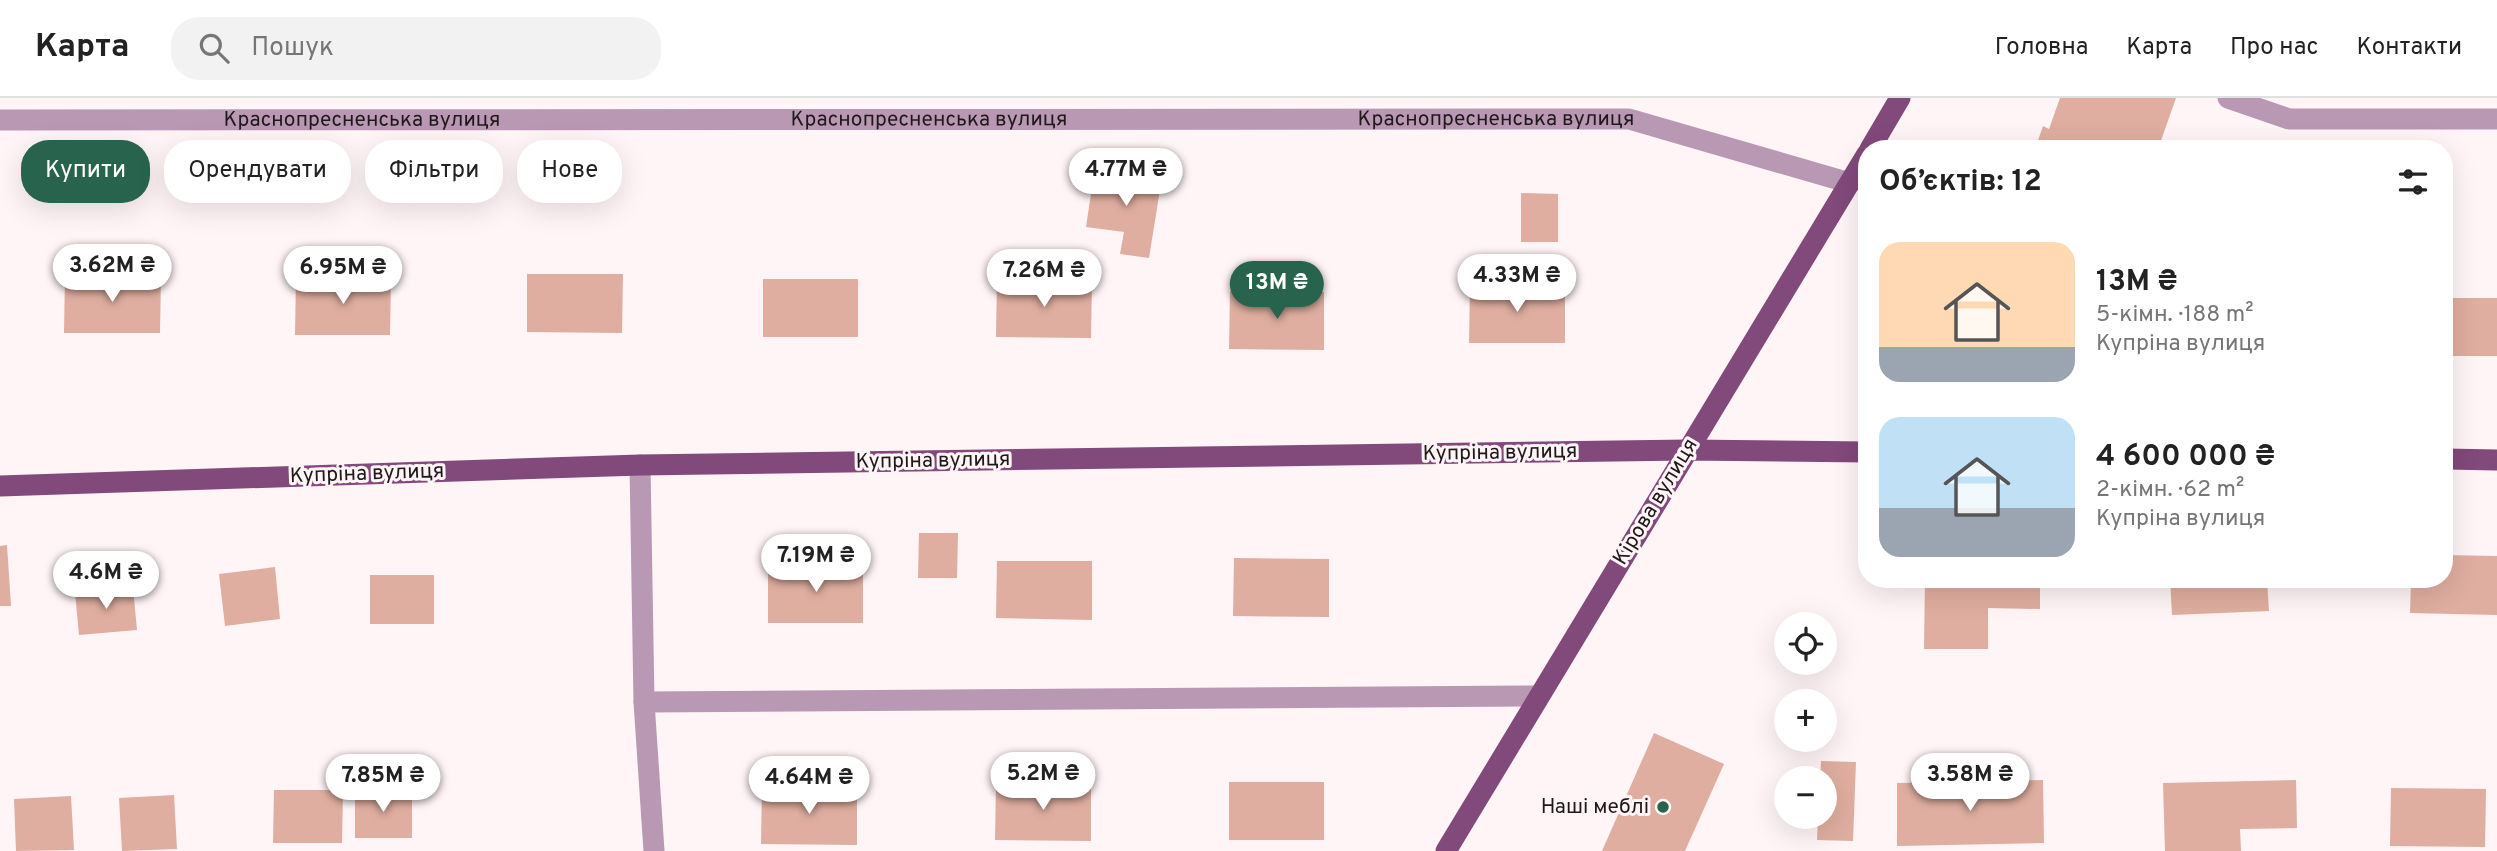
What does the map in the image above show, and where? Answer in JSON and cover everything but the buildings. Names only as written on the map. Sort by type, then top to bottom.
[{"type":"main road","points":[[1875,140],[1900,98]]},
{"type":"main road","name":"Кірова вулиця","points":[[1446,851],[1858,169]]},
{"type":"main road","name":"Купріна вулиця","points":[[0,486],[640,465],[1688,450],[1858,452]]},
{"type":"main road","points":[[2453,459],[2497,460]]},
{"type":"street","points":[[2228,98],[2289,120],[2497,119]]},
{"type":"street","name":"Краснопресненська вулиця","points":[[0,120],[1629,119],[1850,183]]},
{"type":"street","points":[[640,465],[644,702],[654,851]]},
{"type":"street","points":[[644,702],[1538,696]]},
{"type":"place","name":"Наші меблі","points":[[1663,807]]}]
